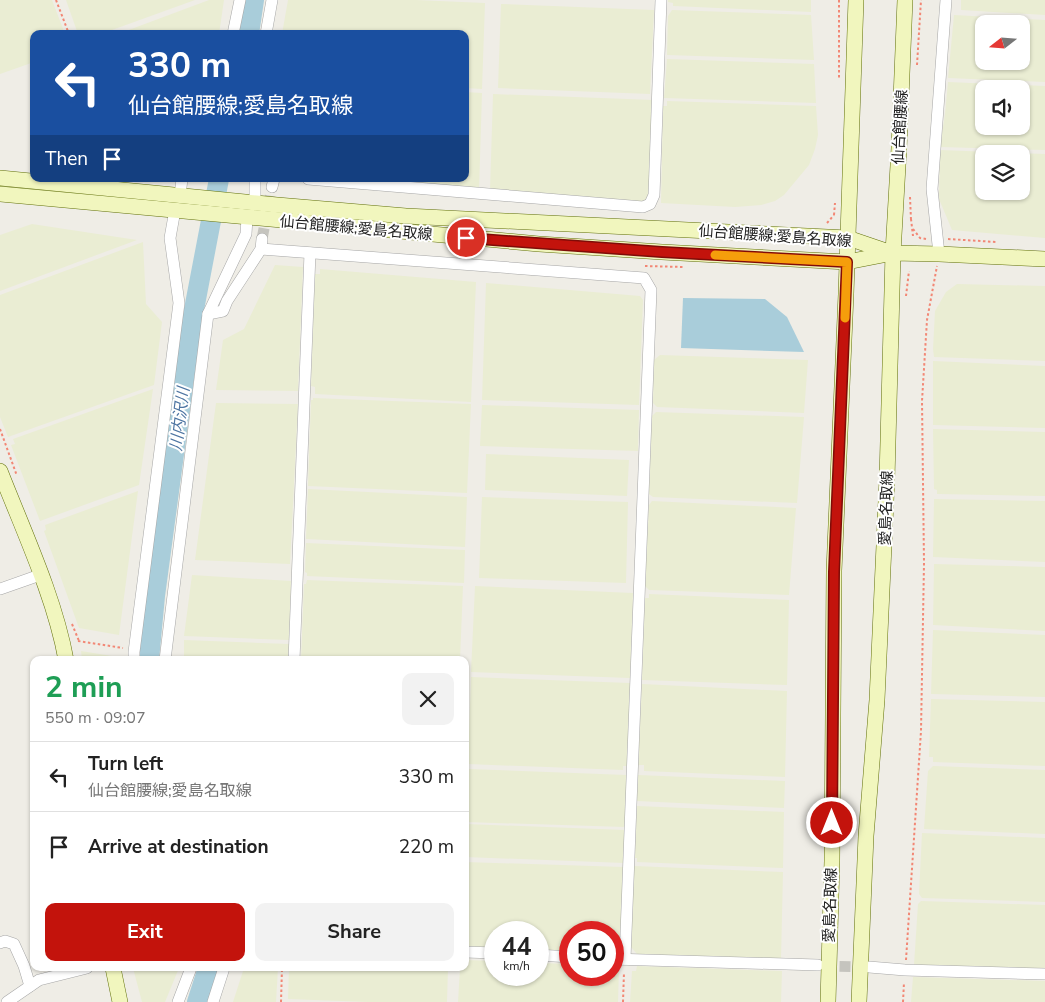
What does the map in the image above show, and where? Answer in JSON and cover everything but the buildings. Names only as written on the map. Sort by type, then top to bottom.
[{"type":"main road","points":[[848,238],[856,0]]},
{"type":"main road","name":"仙台館腰線","points":[[893,253],[900,148],[905,0]]},
{"type":"main road","name":"仙台館腰線;愛島名取線","points":[[0,178],[184,203],[242,217],[540,244],[847,262],[893,253]]},
{"type":"main road","name":"仙台館腰線;愛島名取線","points":[[0,194],[184,203],[238,201],[415,217],[848,238],[893,253]]},
{"type":"main road","name":"愛島名取線","points":[[828,1002],[832,861],[834,572],[848,238]]},
{"type":"main road","points":[[893,253],[938,247],[1045,259]]},
{"type":"main road","name":"愛島名取線","points":[[859,1002],[866,836],[877,700],[887,479],[893,253]]},
{"type":"main road","points":[[0,471],[40,575],[64,645],[65,656]]},
{"type":"main road","points":[[114,971],[120,1002]]},
{"type":"street","points":[[234,30],[240,0]]},
{"type":"street","points":[[267,30],[272,0]]},
{"type":"street","points":[[344,182],[642,207],[650,204],[654,195],[661,0]]},
{"type":"street","points":[[938,247],[932,189],[946,0]]},
{"type":"street","points":[[134,656],[179,304],[170,238],[184,203],[182,182]]},
{"type":"street","points":[[255,203],[256,182]]},
{"type":"street","points":[[165,656],[208,314],[246,234],[242,217]]},
{"type":"street","points":[[208,314],[224,311],[227,302],[262,244],[310,253],[644,278],[651,290],[625,959],[818,965]]},
{"type":"street","points":[[294,656],[310,253]]},
{"type":"street","points":[[0,589],[40,575]]},
{"type":"street","points":[[0,943],[5,941],[14,944],[24,966],[30,986]]},
{"type":"street","points":[[469,952],[484,953]]},
{"type":"street","points":[[869,967],[905,970],[1045,974]]},
{"type":"street","points":[[7,1002],[39,980],[75,971]]},
{"type":"street","points":[[178,1002],[190,971]]},
{"type":"street","points":[[213,1002],[223,971]]},
{"type":"path","points":[[56,0],[67,30]]},
{"type":"path","points":[[825,226],[834,215],[841,216]]},
{"type":"path","points":[[904,218],[910,218],[913,236]]},
{"type":"path","points":[[912,229],[920,238],[938,247]]},
{"type":"path","points":[[903,1002],[921,731],[924,563],[922,401],[927,320],[938,247],[951,239],[998,243]]},
{"type":"path","points":[[900,296],[906,296],[909,271]]},
{"type":"path","points":[[64,645],[78,641],[121,647],[134,656]]},
{"type":"path","points":[[623,1002],[625,959]]},
{"type":"path","points":[[281,1002],[282,971]]},
{"type":"green space","points":[[0,0],[52,0],[63,30],[30,30],[30,63],[0,74]]},
{"type":"green space","points":[[66,0],[195,0],[112,30],[77,30]]},
{"type":"green space","points":[[209,0],[224,0],[220,30],[129,30]]},
{"type":"green space","points":[[288,0],[416,0],[485,3],[482,89],[469,88],[469,30],[283,30]]},
{"type":"green space","points":[[668,0],[811,0],[811,12],[673,6],[673,3],[668,2]]},
{"type":"green space","points":[[961,0],[1045,0],[1045,15],[961,10]]},
{"type":"green space","points":[[501,4],[654,10],[650,94],[498,88]]},
{"type":"green space","points":[[672,10],[811,15],[814,60],[667,55],[668,16]]},
{"type":"green space","points":[[954,15],[975,16],[975,70],[1030,70],[1030,19],[1045,20],[1045,82],[948,78]]},
{"type":"green space","points":[[667,59],[814,64],[816,103],[664,98]]},
{"type":"green space","points":[[948,82],[975,83],[975,135],[1030,135],[1030,85],[1045,86],[1045,150],[1030,150],[1030,145],[975,145],[975,148],[940,147]]},
{"type":"green space","points":[[469,92],[482,93],[479,191],[383,182],[469,182]]},
{"type":"green space","points":[[493,94],[654,100],[650,196],[643,203],[490,190]]},
{"type":"green space","points":[[667,101],[816,106],[818,135],[809,165],[784,195],[775,201],[761,205],[735,207],[661,203],[663,106],[667,106]]},
{"type":"green space","points":[[940,150],[975,151],[975,200],[1030,200],[1030,153],[1045,154],[1045,238],[952,230],[939,199]]},
{"type":"green space","points":[[32,224],[137,240],[0,291],[0,235]]},
{"type":"green space","points":[[143,242],[146,304],[162,322],[154,385],[8,437],[0,417],[0,295]]},
{"type":"green space","points":[[275,265],[303,267],[298,391],[216,390],[223,340],[244,329]]},
{"type":"green space","points":[[320,269],[476,282],[471,402],[315,394],[315,387],[311,386],[315,274],[320,274]]},
{"type":"green space","points":[[486,283],[640,296],[643,300],[639,405],[482,400]]},
{"type":"green space","points":[[957,284],[1045,286],[1045,361],[934,357],[935,311],[946,292]]},
{"type":"green space","points":[[660,355],[808,360],[804,413],[657,407],[653,403],[654,360]]},
{"type":"green space","points":[[933,361],[1045,366],[1045,428],[933,425]]},
{"type":"green space","points":[[153,389],[139,485],[40,521],[11,445],[15,444],[13,439]]},
{"type":"green space","points":[[313,398],[471,404],[467,493],[308,486],[311,400]]},
{"type":"green space","points":[[216,403],[298,404],[290,564],[195,560]]},
{"type":"green space","points":[[482,405],[639,410],[638,451],[480,446]]},
{"type":"green space","points":[[656,412],[804,417],[797,503],[653,497],[649,494],[652,416]]},
{"type":"green space","points":[[933,429],[1045,432],[1045,496],[937,494],[937,490],[934,489]]},
{"type":"green space","points":[[486,454],[629,460],[627,496],[485,490]]},
{"type":"green space","points":[[308,489],[467,497],[465,547],[306,539]]},
{"type":"green space","points":[[138,491],[119,635],[79,628],[44,531],[46,530],[45,525]]},
{"type":"green space","points":[[482,497],[628,502],[626,583],[479,578]]},
{"type":"green space","points":[[934,499],[1045,501],[1045,562],[933,557]]},
{"type":"green space","points":[[652,501],[796,508],[789,595],[649,590],[645,586],[649,505]]},
{"type":"green space","points":[[306,543],[465,550],[464,583],[307,576],[305,572]]},
{"type":"green space","points":[[934,564],[1045,567],[1045,631],[933,625]]},
{"type":"green space","points":[[192,575],[291,581],[289,640],[184,636]]},
{"type":"green space","points":[[307,580],[463,586],[460,656],[301,656],[304,584],[306,584]]},
{"type":"green space","points":[[475,586],[633,593],[630,678],[471,672]]},
{"type":"green space","points":[[649,594],[789,600],[787,685],[642,680],[645,598],[649,598]]},
{"type":"green space","points":[[933,630],[1045,635],[1045,697],[931,694]]},
{"type":"green space","points":[[184,640],[289,644],[288,656],[184,656]]},
{"type":"green space","points":[[81,651],[112,656],[82,656]]},
{"type":"green space","points":[[471,677],[630,683],[627,766],[623,766],[623,770],[469,764]]},
{"type":"green space","points":[[642,684],[787,691],[785,777],[644,771],[644,765],[638,765]]},
{"type":"green space","points":[[931,699],[1045,702],[1045,766],[933,762],[933,757],[929,757]]},
{"type":"green space","points":[[933,766],[1045,770],[1045,834],[924,829],[928,771]]},
{"type":"green space","points":[[469,769],[627,775],[625,827],[469,822]]},
{"type":"green space","points":[[638,775],[785,781],[784,808],[637,801]]},
{"type":"green space","points":[[637,806],[784,812],[783,868],[637,862],[637,858],[635,858]]},
{"type":"green space","points":[[469,824],[625,830],[624,863],[469,857]]},
{"type":"green space","points":[[922,833],[1045,838],[1045,902],[922,898],[919,894]]},
{"type":"green space","points":[[469,862],[623,867],[622,921],[559,921],[559,950],[549,950],[549,921],[484,921],[484,948],[469,947]]},
{"type":"green space","points":[[634,866],[783,872],[781,959],[637,954],[631,947]]},
{"type":"green space","points":[[921,901],[1045,905],[1045,970],[914,965],[918,904]]},
{"type":"green space","points":[[469,960],[484,961],[484,986],[549,986],[549,963],[559,964],[559,986],[618,986],[618,1002],[458,1002],[460,971],[469,971]]},
{"type":"green space","points":[[637,966],[782,971],[781,1002],[630,1002],[632,971],[636,971]]},
{"type":"green space","points":[[134,971],[178,971],[165,1002],[142,1002]]},
{"type":"green space","points":[[243,971],[278,971],[276,1002],[233,1002]]},
{"type":"green space","points":[[289,971],[448,971],[447,1002],[288,999]]},
{"type":"green space","points":[[913,977],[1045,981],[1045,1002],[911,1002]]},
{"type":"water","points":[[683,298],[765,299],[787,317],[804,352],[681,348]]},
{"type":"waterway","name":"川内沢川","points":[[250,30],[254,0]]},
{"type":"waterway","name":"川内沢川","points":[[149,656],[155,596],[192,320],[218,182]]},
{"type":"waterway","name":"川内沢川","points":[[197,1002],[207,971]]},
{"type":"tunnel","points":[[262,239],[272,187]]},
{"type":"tunnel","points":[[823,966],[867,967]]},
{"type":"slow traffic","points":[[715,255],[847,262],[845,318]]},
{"type":"route","points":[[466,238],[662,252],[847,262],[834,572],[832,823]]}]
